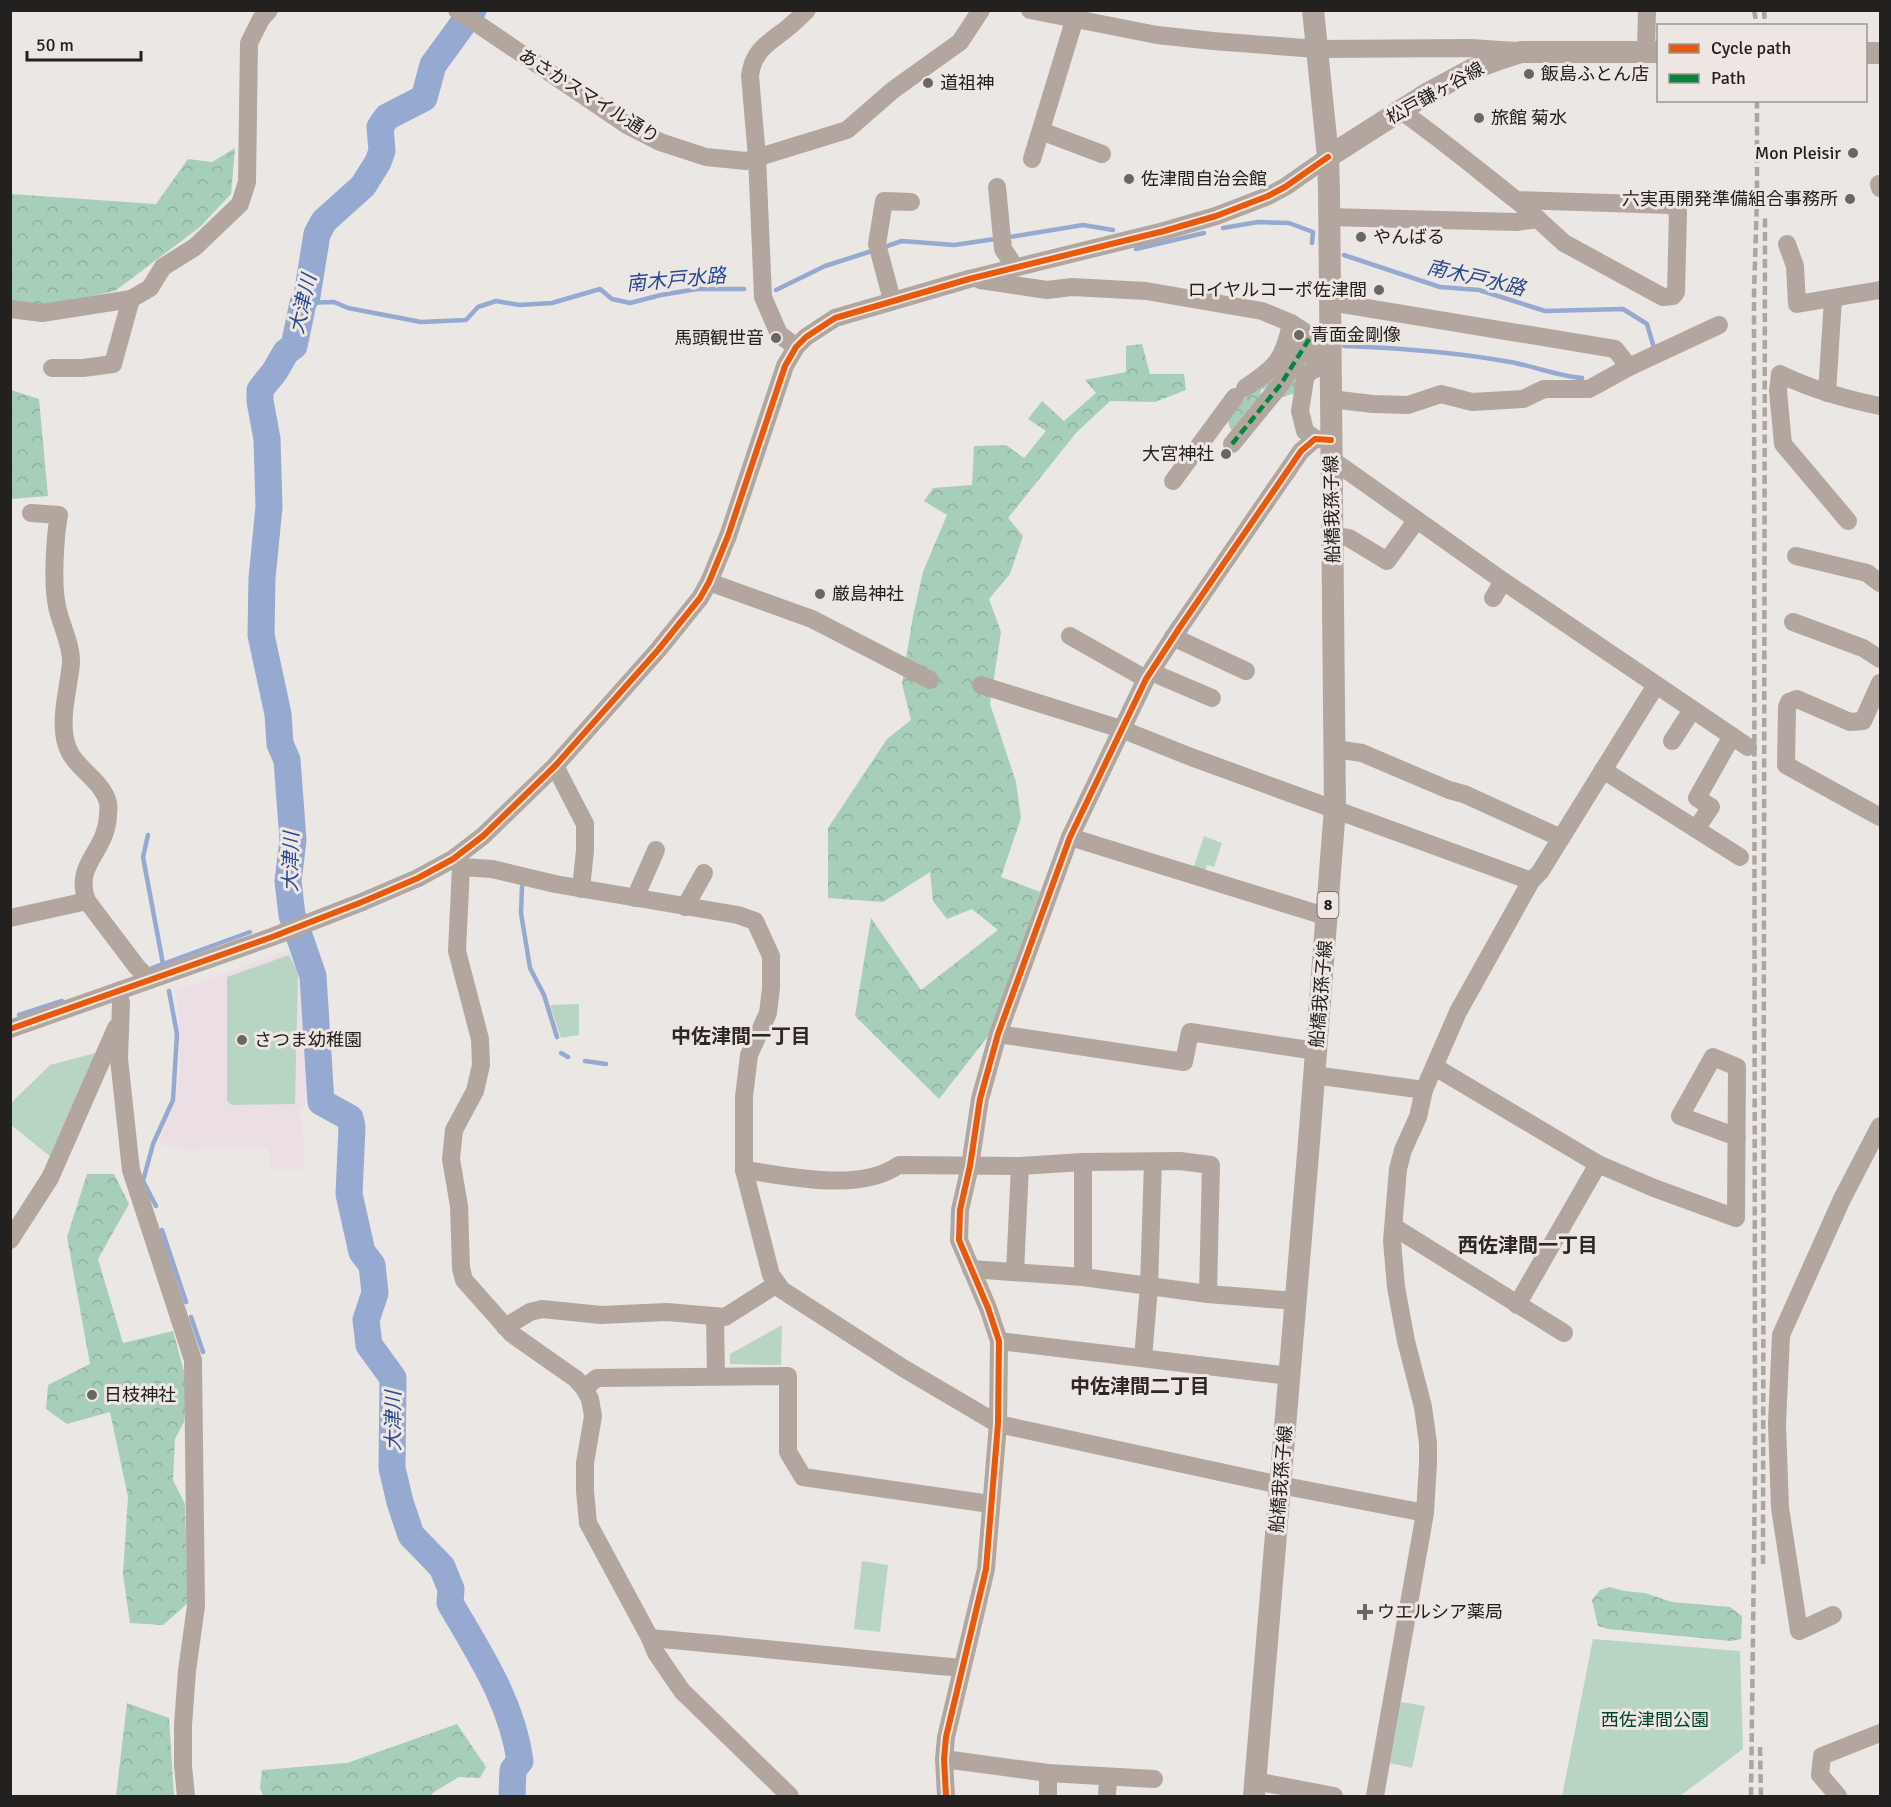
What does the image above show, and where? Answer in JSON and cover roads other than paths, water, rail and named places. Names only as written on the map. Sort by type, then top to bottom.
[{"type":"main road","name":"船橋我孫子線","points":[[1255,1789],[1328,917],[1335,808],[1332,536],[1326,446],[1330,399],[1328,157],[1312,10]]},
{"type":"main road","name":"松戸鎌ヶ谷線","points":[[1328,157],[1425,95],[1473,69],[1521,52],[1652,52]]},
{"type":"street","points":[[10,309],[42,313],[131,299],[150,288],[163,267],[195,247],[240,204],[247,182],[249,43],[261,19],[269,10]]},
{"type":"street","name":"あさかスマイル通り","points":[[457,10],[627,125],[660,142],[706,157],[746,161],[847,129],[893,90],[960,42],[981,10]]},
{"type":"street","points":[[796,347],[779,334],[762,290],[751,66],[760,50],[770,40],[784,31],[807,10]]},
{"type":"street","points":[[1030,10],[1157,35],[1317,49],[1471,48],[1521,52]]},
{"type":"street","points":[[1647,10],[1652,52]]},
{"type":"street","points":[[1032,159],[1075,18]]},
{"type":"street","points":[[1401,111],[1516,200],[1564,243],[1663,297],[1673,296],[1676,292],[1678,212],[1671,206],[1516,200]]},
{"type":"street","points":[[1041,131],[1102,154]]},
{"type":"street","points":[[10,1029],[272,937],[457,863],[555,766],[658,650],[700,598],[728,536],[785,366],[796,347],[816,329],[835,318],[892,300],[1216,216],[1268,196],[1328,157]]},
{"type":"street","points":[[997,187],[1003,249],[1015,267]]},
{"type":"street","points":[[892,300],[879,250],[884,201],[911,202]]},
{"type":"street","points":[[1328,217],[1516,222],[1538,219]]},
{"type":"street","points":[[1787,244],[1795,266],[1797,304],[1881,290]]},
{"type":"street","points":[[969,279],[1047,290],[1072,287],[1146,291],[1262,311],[1291,323],[1311,336],[1316,364],[1315,369],[1308,373],[1305,379],[1300,411],[1305,431],[1416,521],[1740,742],[1697,798],[1711,807],[1696,829]]},
{"type":"street","points":[[52,368],[83,368],[113,364],[131,299]]},
{"type":"street","points":[[1827,393],[1833,299]]},
{"type":"street","points":[[1329,302],[1615,349],[1629,368]]},
{"type":"street","points":[[1173,481],[1240,392],[1272,368],[1284,352],[1291,323]]},
{"type":"street","points":[[1330,399],[1408,405],[1441,394],[1472,402],[1523,399],[1544,389],[1589,389],[1719,325]]},
{"type":"street","points":[[1232,444],[1281,384],[1311,336]]},
{"type":"street","points":[[1848,521],[1783,444],[1778,391],[1780,374],[1807,387],[1881,406]]},
{"type":"street","points":[[946,1797],[944,1759],[946,1737],[986,1569],[998,1424],[999,1341],[988,1308],[958,1240],[960,1210],[981,1099],[999,1034],[1070,837],[1149,675],[1301,451],[1326,446]]},
{"type":"street","points":[[32,513],[59,515],[56,530],[56,604],[71,661],[63,703],[65,735],[69,752],[99,787],[108,803],[107,826],[96,852],[84,871],[83,889],[87,901],[137,967],[150,980]]},
{"type":"street","points":[[1332,536],[1349,538],[1388,561],[1416,521]]},
{"type":"street","points":[[1796,556],[1867,573],[1881,583]]},
{"type":"street","points":[[1493,598],[1503,581]]},
{"type":"street","points":[[709,582],[812,619],[930,680]]},
{"type":"street","points":[[1793,622],[1863,648],[1881,659]]},
{"type":"street","points":[[1070,636],[1149,675],[1212,698]]},
{"type":"street","points":[[1173,637],[1246,671]]},
{"type":"street","points":[[1881,683],[1863,721],[1850,722],[1797,699],[1789,702],[1786,765],[1881,817]]},
{"type":"street","points":[[981,685],[1121,729],[1191,757],[1531,881]]},
{"type":"street","points":[[1375,1797],[1425,1513],[1428,1443],[1423,1407],[1406,1341],[1396,1287],[1392,1241],[1398,1170],[1403,1150],[1418,1117],[1424,1090],[1458,1012],[1531,881],[1540,872],[1656,685]]},
{"type":"street","points":[[1672,741],[1692,710]]},
{"type":"street","points":[[1335,750],[1362,753],[1449,790],[1464,794],[1561,838]]},
{"type":"street","points":[[555,766],[585,824],[581,889]]},
{"type":"street","points":[[1603,770],[1740,857]]},
{"type":"street","points":[[1070,837],[1328,917]]},
{"type":"street","points":[[634,898],[656,850]]},
{"type":"street","points":[[457,863],[581,889],[738,915],[761,916],[771,956],[771,988],[768,1013],[748,1055],[744,1097],[744,1170],[771,1275],[782,1290],[998,1424],[1280,1485],[1425,1513]]},
{"type":"street","points":[[457,863],[457,951],[480,1039],[481,1065],[475,1091],[454,1130],[451,1159],[459,1206],[461,1268],[464,1280],[505,1326],[576,1379],[584,1388],[590,1399],[593,1416],[585,1463],[588,1523],[656,1653],[682,1691],[790,1797]]},
{"type":"street","points":[[685,907],[704,873]]},
{"type":"street","points":[[10,918],[87,901]]},
{"type":"street","points":[[118,992],[121,1003],[119,1059],[131,1170],[193,1360],[196,1605],[187,1671],[183,1725],[186,1797]]},
{"type":"street","points":[[10,1240],[50,1178],[120,1018]]},
{"type":"street","points":[[999,1034],[1184,1062],[1190,1032],[1316,1051]]},
{"type":"street","points":[[1435,1067],[1598,1164],[1654,1188],[1736,1218],[1737,1137]]},
{"type":"street","points":[[1314,1075],[1424,1090]]},
{"type":"street","points":[[1833,1615],[1799,1631],[1780,1508],[1777,1424],[1781,1335],[1842,1199],[1881,1126]]},
{"type":"street","points":[[744,1170],[832,1182],[859,1179],[891,1170],[898,1165],[1020,1166],[1083,1162],[1180,1161],[1211,1165],[1208,1294]]},
{"type":"street","points":[[1083,1162],[1083,1277]]},
{"type":"street","points":[[1143,1358],[1149,1287],[1153,1162]]},
{"type":"street","points":[[1517,1305],[1598,1164]]},
{"type":"street","points":[[1015,1272],[1020,1166]]},
{"type":"street","points":[[1394,1227],[1564,1333]]},
{"type":"street","points":[[971,1269],[1083,1277],[1208,1294],[1295,1301]]},
{"type":"street","points":[[505,1326],[530,1312],[542,1309],[601,1315],[667,1312],[715,1318],[725,1317],[777,1284]]},
{"type":"street","points":[[715,1318],[716,1375]]},
{"type":"street","points":[[999,1341],[1290,1376]]},
{"type":"street","points":[[584,1388],[597,1378],[788,1376],[788,1452],[803,1477],[990,1504]]},
{"type":"street","points":[[650,1638],[962,1668]]},
{"type":"street","points":[[1838,1797],[1820,1775],[1822,1756],[1881,1733]]},
{"type":"street","points":[[944,1759],[1048,1773],[1154,1779]]},
{"type":"street","points":[[1048,1773],[1048,1797]]},
{"type":"street","points":[[1107,1797],[1108,1777]]},
{"type":"street","points":[[1255,1789],[1334,1797]]},
{"type":"waterway","name":"大津川","points":[[473,10],[433,65],[424,98],[387,117],[380,127],[382,151],[363,186],[324,221],[317,234],[307,296],[303,303],[294,346],[286,352],[260,390],[267,439],[269,507],[262,578],[261,635],[278,714],[280,744],[287,760],[293,840],[288,881],[292,915],[313,976],[321,1102],[350,1118],[352,1127],[349,1194],[362,1252],[372,1265],[375,1293],[366,1320],[369,1345],[393,1378],[392,1468],[411,1535],[442,1567],[451,1589],[450,1603],[483,1659],[510,1718],[520,1761],[513,1770],[512,1796]]},
{"type":"waterway","name":"南木戸水路","points":[[1223,228],[1258,222],[1289,223],[1313,232],[1312,243]]},
{"type":"waterway","name":"南木戸水路","points":[[1010,237],[1083,225],[1113,230]]},
{"type":"waterway","name":"南木戸水路","points":[[1136,249],[1204,233]]},
{"type":"waterway","name":"南木戸水路","points":[[884,247],[902,241],[954,245],[995,239]]},
{"type":"waterway","name":"南木戸水路","points":[[776,290],[825,266],[872,251]]},
{"type":"waterway","name":"南木戸水路","points":[[1344,255],[1440,287],[1479,290],[1545,311],[1623,309],[1647,324],[1654,348]]},
{"type":"waterway","name":"南木戸水路","points":[[303,303],[334,302],[348,308],[421,322],[466,320],[478,307],[496,301],[519,305],[552,303],[600,289],[612,299],[630,303],[697,289],[744,289]]},
{"type":"waterway","points":[[1344,346],[1406,349],[1469,356],[1582,378]]},
{"type":"waterway","points":[[148,835],[143,857],[163,964]]},
{"type":"waterway","points":[[522,887],[521,913],[530,968],[544,995],[557,1037]]},
{"type":"waterway","points":[[152,968],[250,932]]},
{"type":"waterway","points":[[156,1206],[143,1181],[153,1144],[173,1100],[177,1034],[169,991]]},
{"type":"waterway","points":[[19,1015],[62,1001]]},
{"type":"waterway","points":[[561,1053],[568,1057]]},
{"type":"waterway","points":[[585,1061],[606,1064]]},
{"type":"waterway","points":[[162,1230],[186,1302]]},
{"type":"waterway","points":[[191,1317],[203,1352]]},
{"type":"railway","points":[[1754,10],[1757,24]]},
{"type":"railway","points":[[1764,10],[1765,24]]},
{"type":"railway","points":[[1751,1796],[1755,1472],[1754,294],[1757,102]]},
{"type":"railway","points":[[1763,1564],[1765,217]]},
{"type":"railway","points":[[1760,1747],[1761,1796]]},
{"type":"place","name":"飯島ふとん店","points":[[1529,74]]},
{"type":"place","name":"道祖神","points":[[928,83]]},
{"type":"place","name":"旅館 菊水","points":[[1479,118]]},
{"type":"place","name":"Mon Pleisir","points":[[1853,153]]},
{"type":"place","name":"佐津間自治会館","points":[[1129,179]]},
{"type":"place","name":"六実再開発準備組合事務所","points":[[1850,199]]},
{"type":"place","name":"やんばる","points":[[1361,237]]},
{"type":"place","name":"ロイヤルコーポ佐津間","points":[[1379,290]]},
{"type":"place","name":"青面金剛像","points":[[1299,335]]},
{"type":"place","name":"馬頭観世音","points":[[776,338]]},
{"type":"place","name":"大宮神社","points":[[1226,454]]},
{"type":"place","name":"厳島神社","points":[[820,594]]},
{"type":"place","name":"さつま幼稚園","points":[[242,1040]]},
{"type":"place","name":"日枝神社","points":[[92,1395]]},
{"type":"place","name":"ウエルシア薬局","points":[[1365,1612]]},
{"type":"district","name":"中佐津間一丁目","points":[[741,1036]]},
{"type":"district","name":"西佐津間一丁目","points":[[1528,1245]]},
{"type":"district","name":"中佐津間二丁目","points":[[1140,1386]]},
{"type":"park label","name":"西佐津間公園","points":[[1655,1720]]}]
